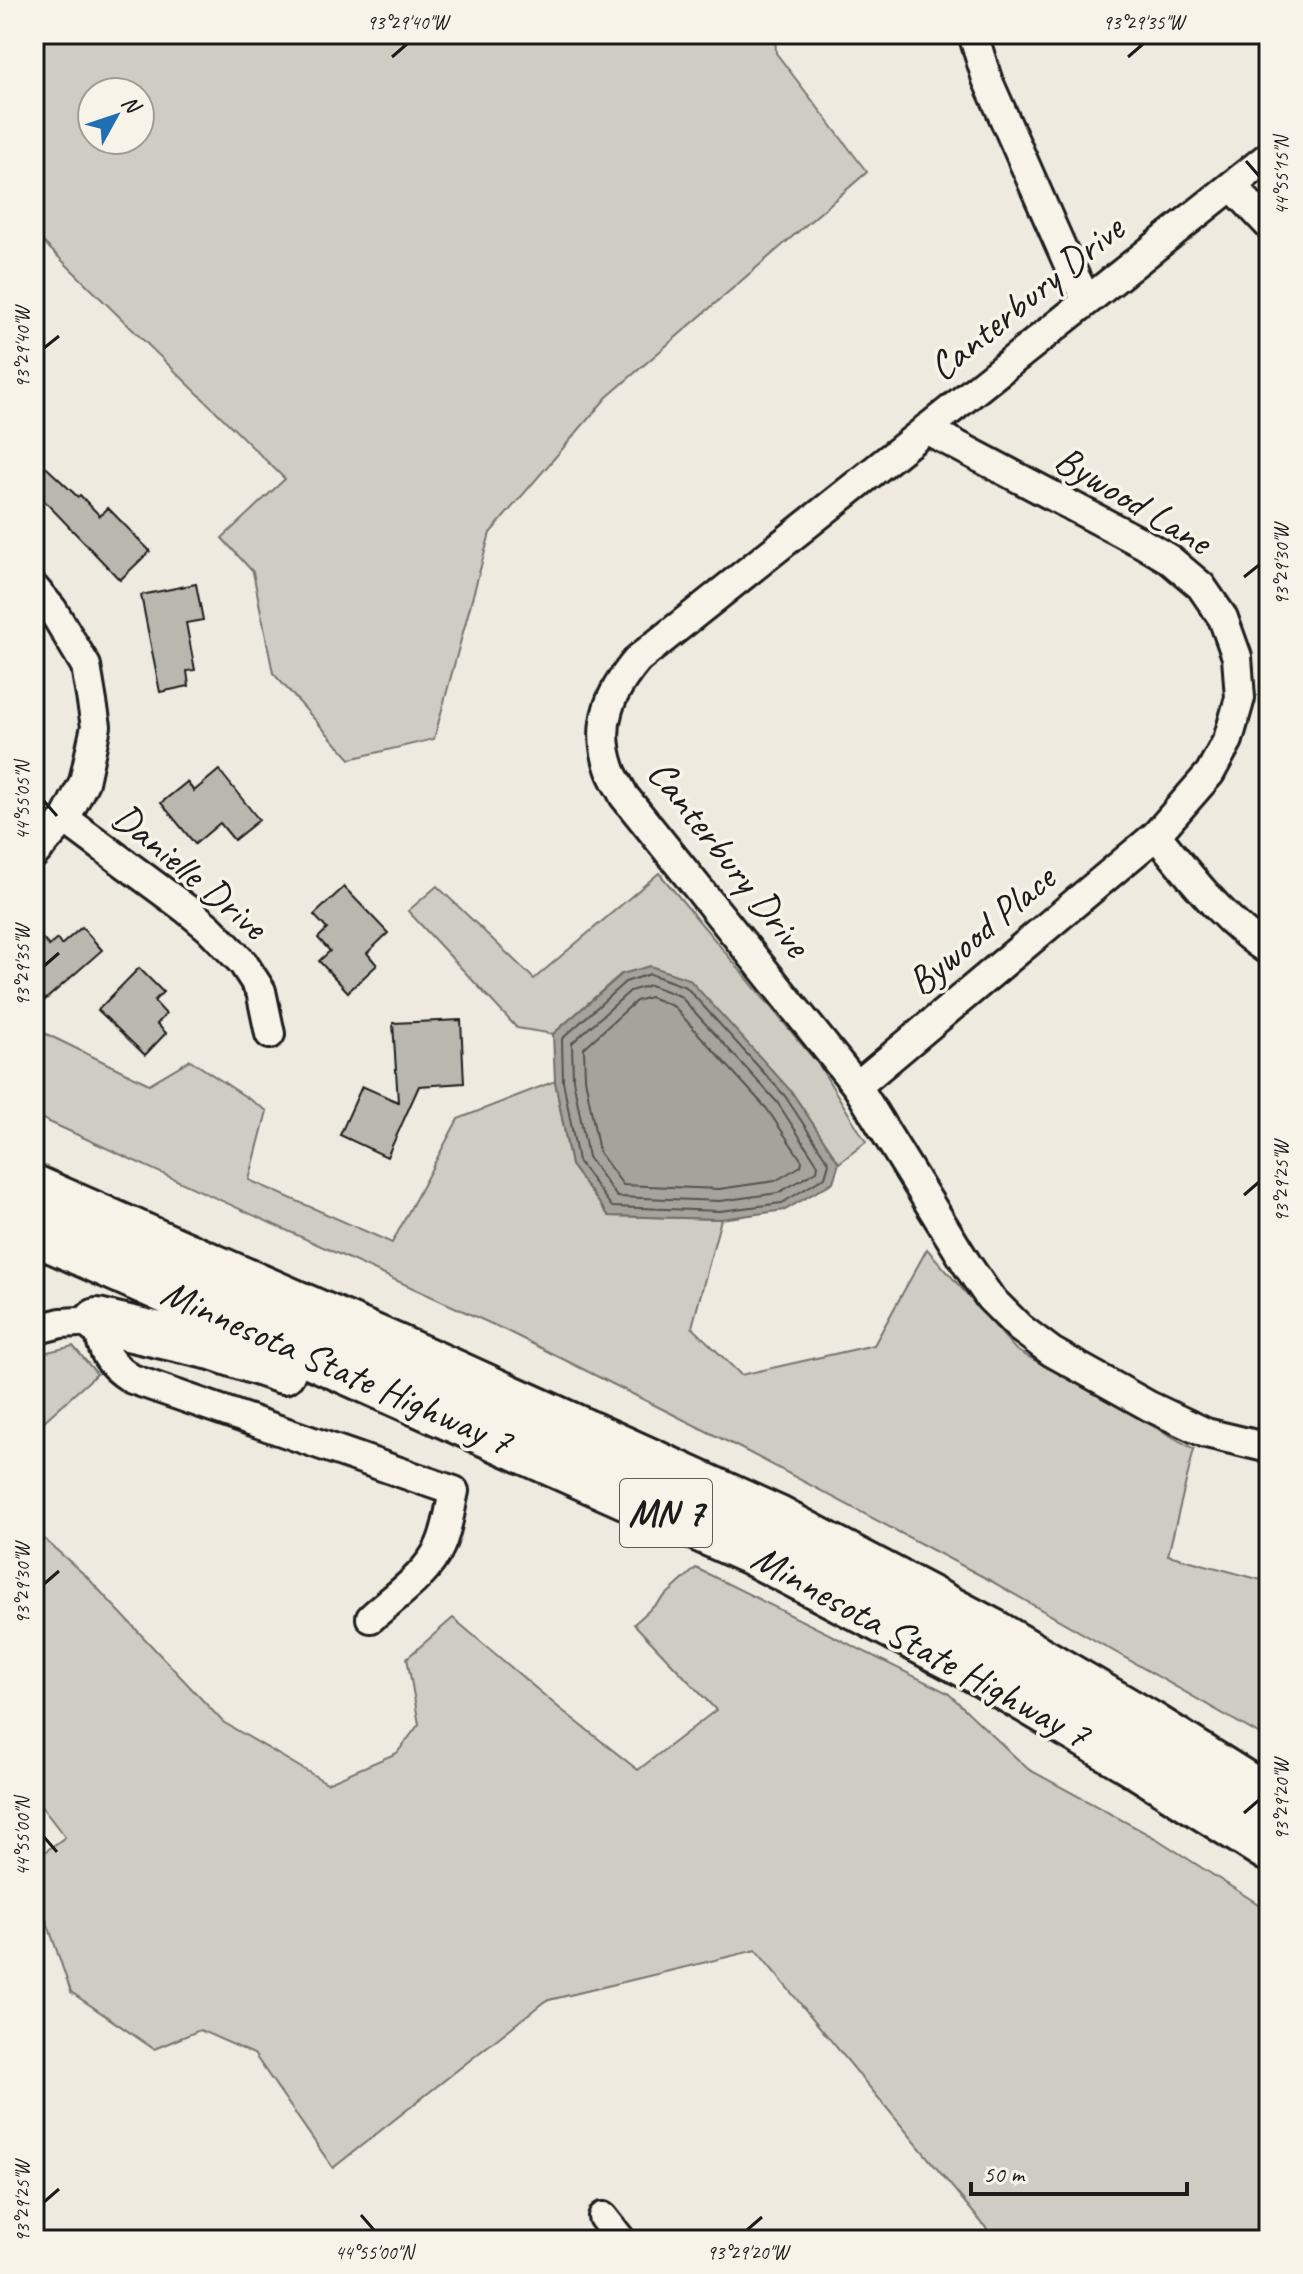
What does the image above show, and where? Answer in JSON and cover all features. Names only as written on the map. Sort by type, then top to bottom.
[{"type":"main road","name":"Minnesota State Highway 7","points":[[34,1188],[776,1518],[993,1632],[1150,1724],[1269,1799]]},
{"type":"main road","name":"Minnesota State Highway 7","points":[[34,1232],[753,1553],[959,1661],[1128,1760],[1269,1849]]},
{"type":"main road","points":[[97,1321],[212,1347],[400,1413],[436,1411]]},
{"type":"street","points":[[973,34],[987,79],[1087,301]]},
{"type":"street","name":"Canterbury Drive","points":[[1269,156],[638,659],[619,682],[606,709],[604,738],[610,768],[624,796],[857,1086],[990,1298],[1020,1328],[1052,1352],[1163,1412],[1206,1433],[1269,1448]]},
{"type":"street","points":[[1232,186],[1269,225]]},
{"type":"street","name":"Bywood Lane","points":[[926,429],[1169,559],[1201,586],[1223,618],[1237,657],[1240,698],[1228,740],[1210,773],[1156,835]]},
{"type":"street","points":[[34,588],[52,609],[86,666],[96,726],[84,782],[65,819],[34,854]]},
{"type":"street","name":"Danielle Drive","points":[[65,819],[185,908],[243,963],[261,991],[270,1034]]},
{"type":"street","points":[[1156,835],[1219,910],[1269,951]]},
{"type":"street","name":"Bywood Place","points":[[857,1086],[1156,835]]},
{"type":"street","points":[[34,1330],[61,1323],[97,1321],[105,1355],[116,1369],[132,1379],[454,1491],[448,1525],[427,1567],[371,1618]]},
{"type":"street","points":[[603,2217],[621,2240]]},
{"type":"shaded area","points":[[34,34],[775,34],[776,53],[867,172],[607,397],[490,533],[434,739],[350,759],[273,673],[253,572],[222,538],[285,479],[34,233]]},
{"type":"shaded area","points":[[659,873],[819,1065],[866,1142],[839,1163],[791,1091],[621,974],[553,1034],[517,1028],[408,911],[437,886],[534,979]]},
{"type":"shaded area","points":[[34,1028],[149,1084],[190,1060],[267,1111],[249,1180],[392,1243],[458,1119],[555,1081],[571,1165],[609,1216],[721,1219],[692,1327],[741,1375],[874,1345],[927,1249],[1016,1350],[1194,1449],[1168,1555],[1269,1582],[1269,1740],[991,1581],[748,1452],[507,1331],[34,1115]]},
{"type":"shaded area","points":[[73,1346],[97,1374],[34,1430],[34,1355]]},
{"type":"shaded area","points":[[34,1530],[86,1576],[223,1722],[327,1783],[397,1753],[419,1724],[407,1658],[453,1618],[638,1770],[716,1710],[634,1624],[696,1568],[948,1693],[1028,1769],[1157,1839],[1269,1911],[1269,2240],[996,2240],[756,1950],[545,2001],[333,2168],[254,2054],[200,2030],[154,2049],[71,1992],[34,1884],[34,1860],[65,1837],[34,1797]]},
{"type":"water","points":[[650,966],[689,979],[791,1091],[839,1163],[833,1182],[785,1210],[721,1219],[609,1216],[571,1165],[555,1081],[553,1034],[622,974]]},
{"type":"building","points":[[34,456],[100,516],[108,508],[150,551],[120,580],[34,490]]},
{"type":"building","points":[[196,584],[203,620],[186,623],[195,670],[187,671],[189,686],[160,692],[141,595]]},
{"type":"building","points":[[219,770],[259,820],[234,840],[220,823],[195,844],[161,803],[187,782],[194,791]]},
{"type":"building","points":[[344,887],[388,933],[367,953],[377,965],[348,992],[319,961],[330,951],[318,938],[327,929],[314,915]]},
{"type":"building","points":[[82,927],[102,950],[45,1000],[34,987],[34,929],[49,946],[57,939],[61,945]]},
{"type":"building","points":[[139,968],[163,992],[154,1001],[166,1014],[157,1024],[166,1033],[145,1055],[98,1010]]},
{"type":"building","points":[[461,1020],[464,1083],[419,1086],[387,1157],[340,1135],[362,1086],[398,1102],[393,1023]]}]
